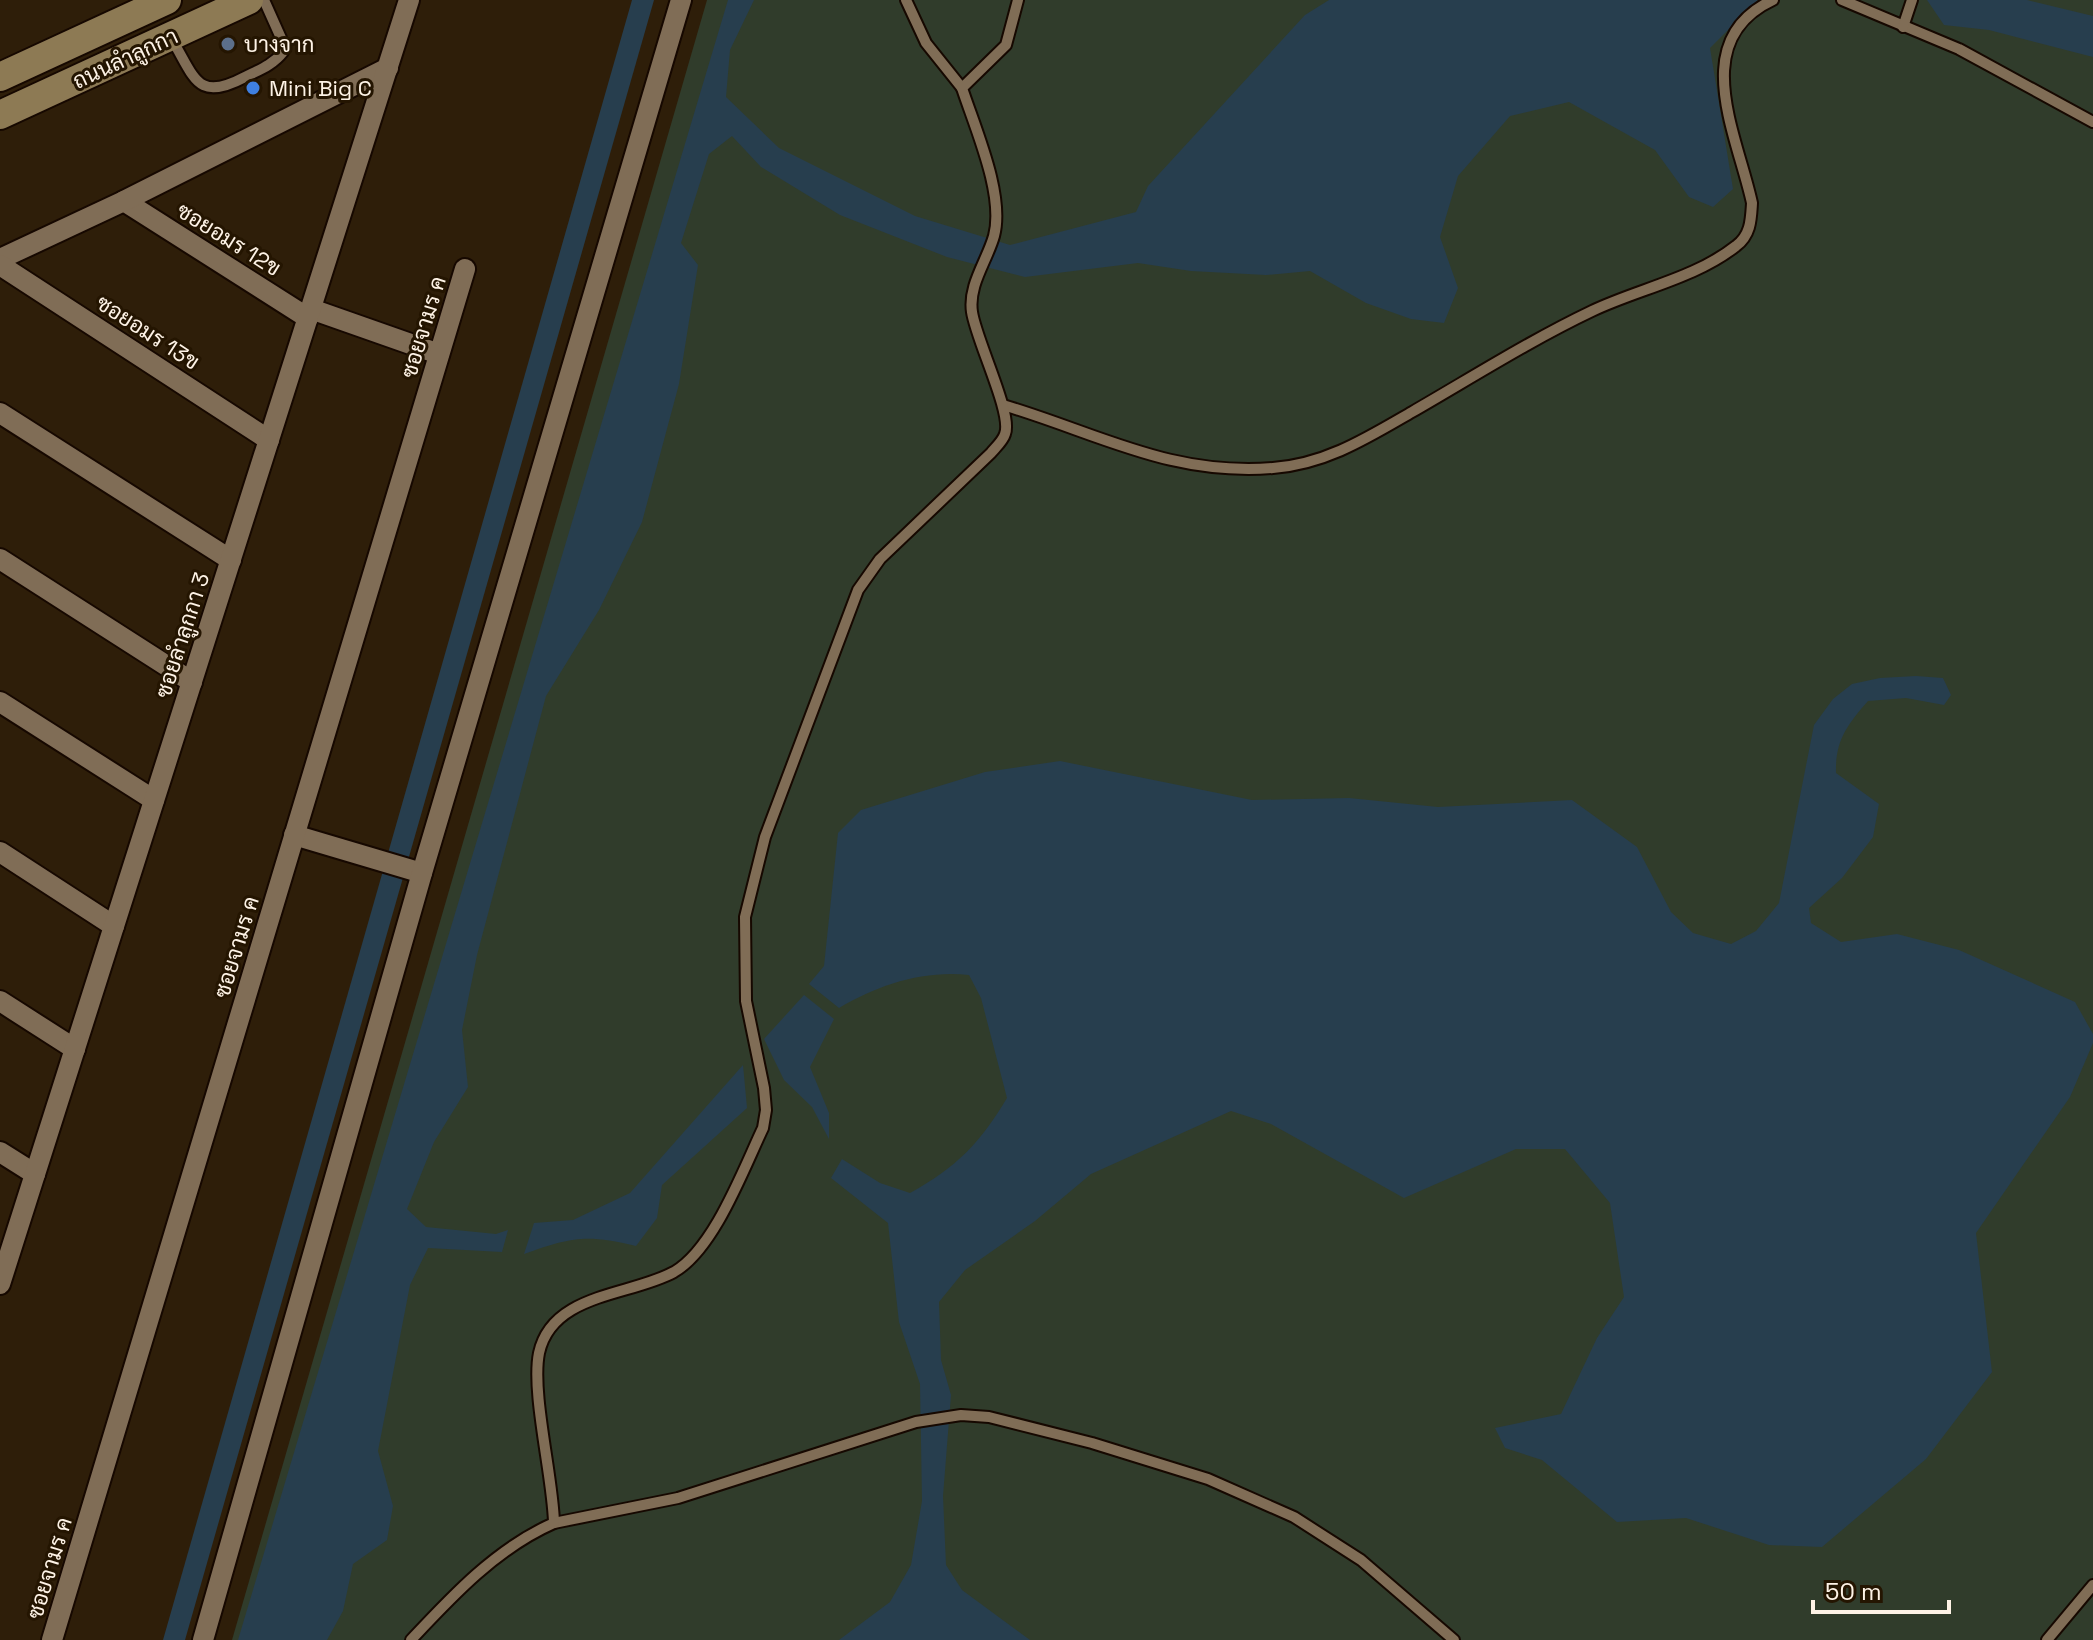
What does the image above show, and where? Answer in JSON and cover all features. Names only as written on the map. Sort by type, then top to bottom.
[{"type":"main road","name":"ถนนลำลูกกา","points":[[0,77],[167,0]]},
{"type":"main road","name":"ถนนลำลูกกา","points":[[0,115],[249,0]]},
{"type":"street","name":"ซอยลำลูกกา 3","points":[[0,1284],[409,0]]},
{"type":"street","points":[[203,1640],[412,870],[681,0]]},
{"type":"street","points":[[0,262],[388,68]]},
{"type":"street","name":"ซอยอมร 12ข","points":[[124,201],[310,313],[439,354]]},
{"type":"street","name":"ซอยอมร 13ข","points":[[0,262],[269,440]]},
{"type":"street","name":"ซอยจามร ค","points":[[57,1639],[465,269]]},
{"type":"street","points":[[0,413],[231,560]]},
{"type":"street","points":[[0,559],[192,682]]},
{"type":"street","points":[[0,702],[154,800]]},
{"type":"street","points":[[294,835],[412,870]]},
{"type":"street","points":[[0,852],[114,926]]},
{"type":"street","points":[[0,1001],[75,1049]]},
{"type":"street","points":[[0,1152],[35,1174]]},
{"type":"lane","points":[[170,37],[197,80],[206,87],[221,90],[275,62],[283,52],[281,38],[264,0]]},
{"type":"lane","points":[[554,1523],[539,1383],[539,1354],[547,1331],[563,1315],[583,1303],[656,1280],[677,1270],[699,1251],[763,1128],[766,1110],[764,1088],[753,1047],[746,1001],[745,917],[765,837],[838,634],[858,590],[880,559],[991,453],[1005,435],[1007,422],[1003,405],[984,359],[971,308],[981,266],[995,235],[995,207],[989,168],[962,88],[926,43],[906,0]]},
{"type":"lane","points":[[962,88],[1006,45],[1018,0]]},
{"type":"lane","points":[[1003,405],[1150,457],[1190,465],[1276,468],[1316,461],[1361,443],[1592,311],[1708,263],[1737,246],[1747,235],[1751,220],[1752,203],[1723,92],[1722,69],[1738,27],[1755,9],[1773,0]]},
{"type":"lane","points":[[1842,0],[1959,49],[2093,122]]},
{"type":"lane","points":[[1903,27],[1912,0]]},
{"type":"lane","points":[[411,1640],[490,1562],[527,1535],[554,1523],[678,1498],[916,1422],[961,1415],[989,1417],[1121,1452],[1208,1479],[1294,1517],[1361,1560],[1454,1640]]},
{"type":"lane","points":[[2047,1640],[2093,1585]]},
{"type":"green space","points":[[707,0],[2093,0],[2093,1640],[232,1640]]},
{"type":"water","points":[[632,0],[654,0],[185,1640],[163,1640]]},
{"type":"water","points":[[728,0],[754,0],[730,50],[726,97],[779,148],[915,216],[1010,245],[1136,212],[1148,186],[1305,15],[1329,0],[1758,0],[1710,48],[1733,189],[1713,207],[1689,197],[1655,150],[1569,102],[1510,116],[1458,176],[1440,237],[1458,288],[1444,323],[1411,319],[1366,303],[1310,271],[1266,275],[1191,271],[1138,263],[1025,277],[947,257],[840,215],[761,167],[732,136],[709,154],[681,243],[698,265],[679,384],[642,522],[599,610],[546,696],[477,955],[462,1030],[468,1087],[434,1142],[407,1209],[426,1227],[496,1234],[508,1230],[502,1252],[428,1248],[410,1285],[378,1451],[393,1506],[387,1540],[353,1564],[343,1611],[327,1640],[238,1640]]},
{"type":"water","points":[[1927,0],[2027,0],[2093,16],[2093,57],[1989,30],[1944,25]]},
{"type":"water","points":[[1880,678],[1943,678],[1951,695],[1944,705],[1906,698],[1868,701],[1840,742],[1836,773],[1879,804],[1873,837],[1842,878],[1809,908],[1811,923],[1841,942],[1897,934],[1959,950],[2075,1002],[2093,1034],[2093,1043],[2070,1097],[1976,1233],[1992,1372],[1926,1459],[1822,1547],[1769,1545],[1686,1518],[1617,1522],[1542,1460],[1505,1448],[1495,1428],[1561,1414],[1597,1338],[1624,1297],[1610,1203],[1565,1149],[1516,1149],[1404,1198],[1271,1124],[1231,1111],[1091,1174],[1035,1221],[965,1270],[939,1302],[941,1360],[951,1395],[943,1496],[946,1565],[962,1590],[1030,1640],[839,1640],[890,1602],[911,1565],[922,1501],[920,1384],[899,1322],[888,1223],[831,1178],[842,1159],[880,1183],[910,1193],[941,1174],[966,1153],[1007,1098],[981,998],[969,975],[935,975],[901,981],[869,992],[839,1008],[809,984],[824,966],[838,833],[861,810],[985,772],[1060,761],[1252,800],[1349,798],[1438,807],[1572,800],[1637,847],[1671,912],[1693,933],[1731,944],[1756,931],[1779,903],[1814,725],[1833,699],[1852,684]]},
{"type":"water","points":[[804,995],[834,1019],[810,1067],[829,1113],[829,1139],[812,1107],[784,1080],[764,1039]]},
{"type":"water","points":[[743,1065],[747,1108],[662,1185],[657,1218],[636,1246],[579,1239],[524,1254],[534,1223],[573,1220],[630,1193]]},
{"type":"place","name":"บางจาก","points":[[228,44]]},
{"type":"place","name":"Mini Big C","points":[[253,88]]}]
